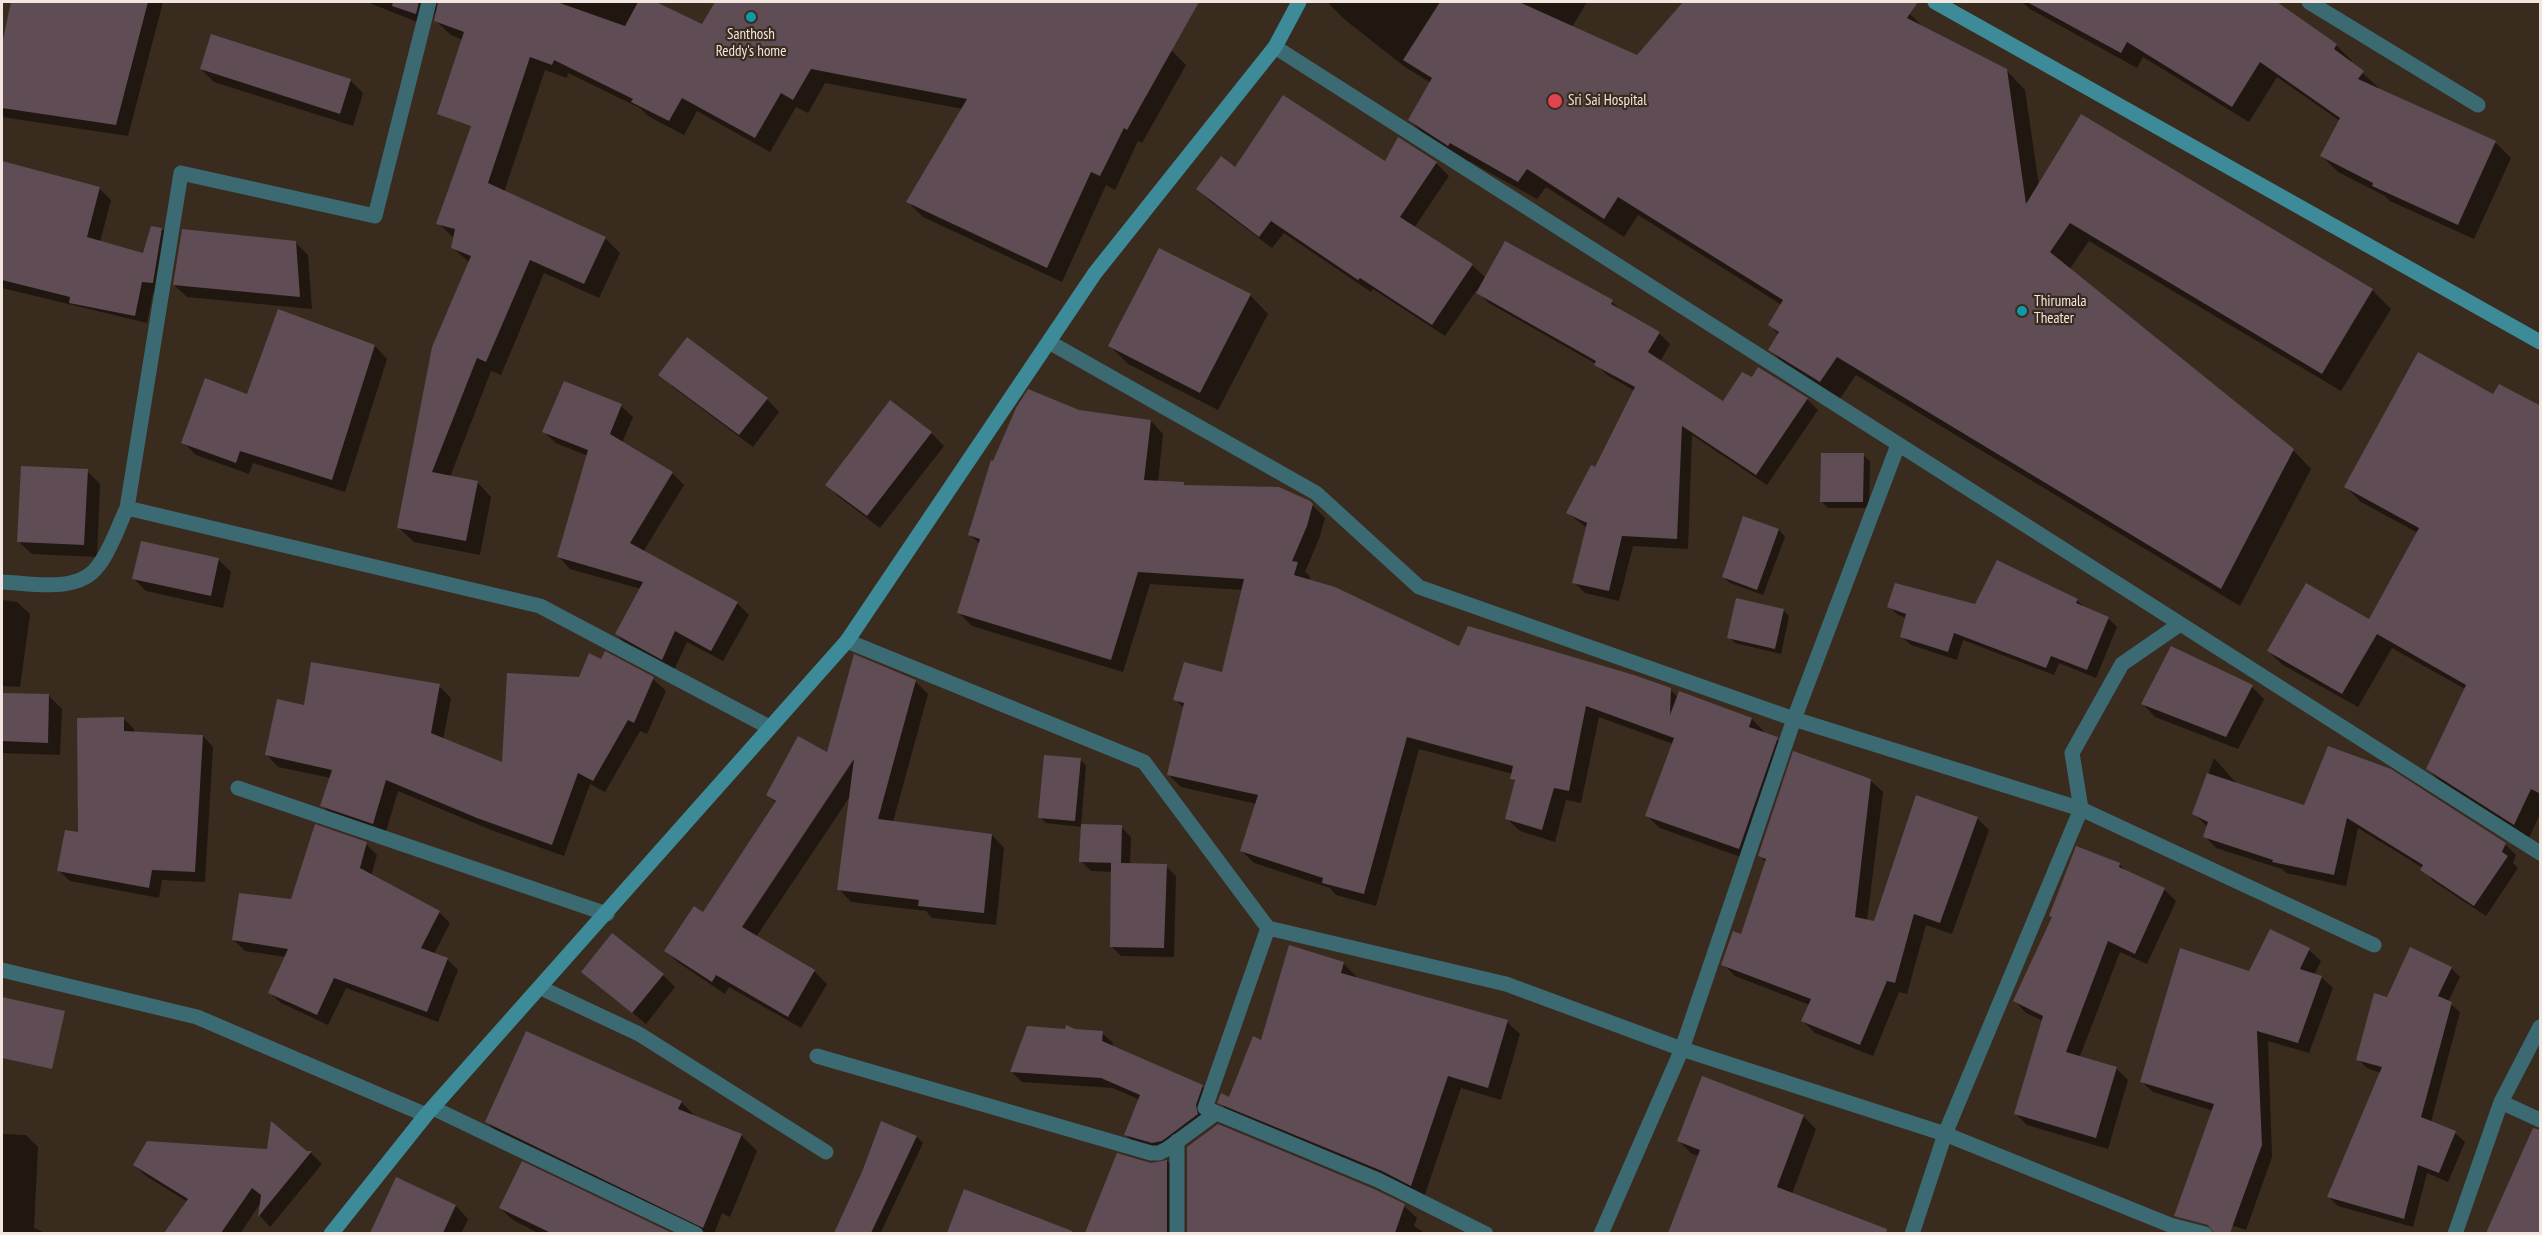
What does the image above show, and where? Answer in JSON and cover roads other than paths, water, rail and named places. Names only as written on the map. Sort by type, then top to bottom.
[{"type":"street","points":[[2,582],[60,584],[75,583],[87,577],[98,567],[128,508],[181,172],[375,216],[429,2]]},
{"type":"street","points":[[331,1233],[430,1112],[847,641],[1095,273],[1275,47],[1299,2]]},
{"type":"street","points":[[1935,2],[2541,342]]},
{"type":"street","points":[[2309,2],[2478,105]]},
{"type":"street","points":[[1275,47],[2541,853]]},
{"type":"street","points":[[1049,342],[1316,493],[1419,586],[1794,719],[2081,809],[2374,945]]},
{"type":"street","points":[[1601,1233],[1682,1049],[1794,719],[1898,445]]},
{"type":"street","points":[[128,508],[540,606],[769,727]]},
{"type":"street","points":[[1911,1233],[1945,1134],[2081,809],[2072,753],[2122,664],[2180,624]]},
{"type":"street","points":[[847,641],[1144,762],[1268,928],[1506,984],[1682,1049],[1945,1134],[2170,1226],[2205,1233]]},
{"type":"street","points":[[238,788],[607,914]]},
{"type":"street","points":[[1268,928],[1205,1108],[1378,1180],[1486,1233]]},
{"type":"street","points":[[2,970],[197,1017],[430,1112],[696,1233]]},
{"type":"street","points":[[541,987],[639,1034],[826,1152]]},
{"type":"street","points":[[2455,1233],[2501,1102],[2541,1027]]},
{"type":"street","points":[[817,1056],[1151,1153],[1159,1153],[1216,1113]]},
{"type":"street","points":[[2501,1102],[2541,1120]]},
{"type":"street","points":[[1177,1141],[1177,1233]]},
{"type":"place","name":"Santhosh Reddy's home","points":[[751,17]]},
{"type":"place","name":"Sri Sai Hospital","points":[[1555,101]]},
{"type":"place","name":"Thirumala Theater","points":[[2022,311]]}]
